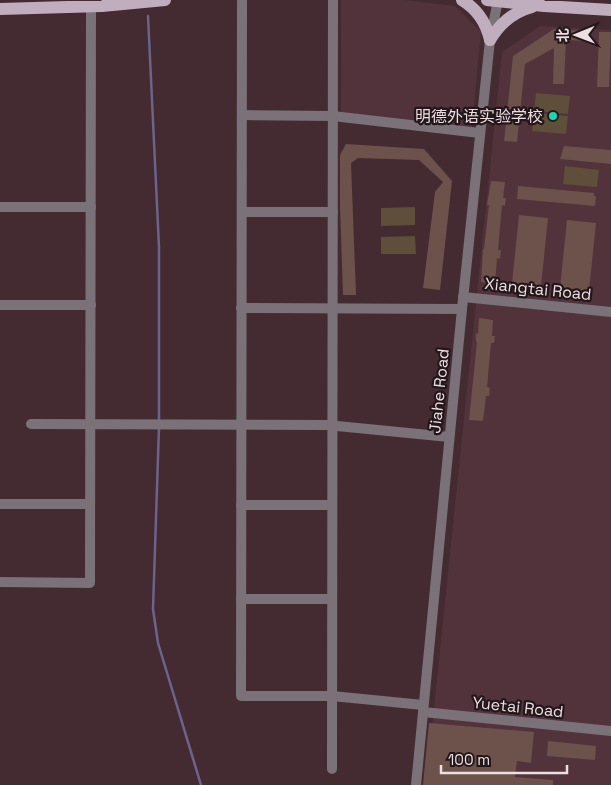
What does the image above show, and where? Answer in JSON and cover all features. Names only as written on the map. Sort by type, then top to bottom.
[{"type":"main road","points":[[0,9],[91,7],[165,0]]},
{"type":"main road","points":[[462,0],[480,16],[488,31],[490,40]]},
{"type":"main road","points":[[494,1],[611,10]]},
{"type":"main road","points":[[490,40],[501,24],[516,12],[544,6]]},
{"type":"street","points":[[242,0],[241,598],[332,599]]},
{"type":"street","points":[[332,769],[333,0]]},
{"type":"street","name":"Jiahe Road","points":[[416,785],[449,437],[494,1]]},
{"type":"street","points":[[0,582],[90,583],[91,7]]},
{"type":"street","points":[[242,115],[333,116],[480,133]]},
{"type":"street","points":[[0,207],[91,207]]},
{"type":"street","points":[[242,212],[333,212]]},
{"type":"street","name":"Xiangtai Road","points":[[463,297],[611,312]]},
{"type":"street","points":[[0,304],[90,305]]},
{"type":"street","points":[[241,308],[462,309]]},
{"type":"street","points":[[31,424],[332,425],[449,437]]},
{"type":"street","points":[[0,504],[90,504]]},
{"type":"street","points":[[241,505],[332,505]]},
{"type":"street","name":"Yuetai Road","points":[[241,598],[241,696],[332,696],[423,709],[611,731]]},
{"type":"shaded area","points":[[341,0],[405,0],[455,6],[481,32],[472,127],[341,112]]},
{"type":"shaded area","points":[[540,26],[611,30],[611,785],[426,785],[502,52]]},
{"type":"shaded area","points":[[536,93],[570,96],[568,114],[534,111]]},
{"type":"shaded area","points":[[534,113],[568,116],[566,134],[532,131]]},
{"type":"shaded area","points":[[565,166],[599,170],[597,187],[563,184]]},
{"type":"shaded area","points":[[415,207],[415,225],[381,226],[381,208]]},
{"type":"shaded area","points":[[415,236],[416,254],[381,254],[381,237]]},
{"type":"building","points":[[554,29],[586,31],[585,41],[566,40],[564,84],[553,84],[554,48],[525,64],[517,142],[504,141],[513,56]]},
{"type":"building","points":[[599,32],[611,32],[609,87],[597,87]]},
{"type":"building","points":[[346,144],[424,149],[452,181],[440,290],[423,288],[435,192],[443,182],[419,160],[358,158],[351,163],[356,295],[343,295],[340,155]]},
{"type":"building","points":[[564,146],[611,150],[611,164],[560,159]]},
{"type":"building","points":[[491,181],[505,182],[503,198],[506,198],[505,206],[502,205],[498,250],[501,250],[500,259],[497,258],[495,283],[481,282],[489,205],[487,205]]},
{"type":"building","points":[[518,186],[594,193],[594,196],[596,196],[595,206],[517,199]]},
{"type":"building","points":[[519,215],[548,218],[541,286],[512,283]]},
{"type":"building","points":[[567,220],[596,223],[589,291],[560,288]]},
{"type":"building","points":[[479,318],[493,320],[492,336],[495,336],[494,343],[491,343],[487,387],[490,388],[489,396],[486,396],[483,421],[469,420],[477,342],[476,333],[478,334]]},
{"type":"building","points":[[429,723],[534,732],[531,763],[517,761],[515,777],[553,780],[553,785],[423,785]]},
{"type":"building","points":[[548,741],[596,746],[595,760],[547,756]]},
{"type":"waterway","points":[[148,16],[159,247],[159,422]]},
{"type":"waterway","points":[[159,427],[153,609],[158,643],[201,785]]},
{"type":"place","name":"明德外语实验学校","points":[[553,116]]}]
